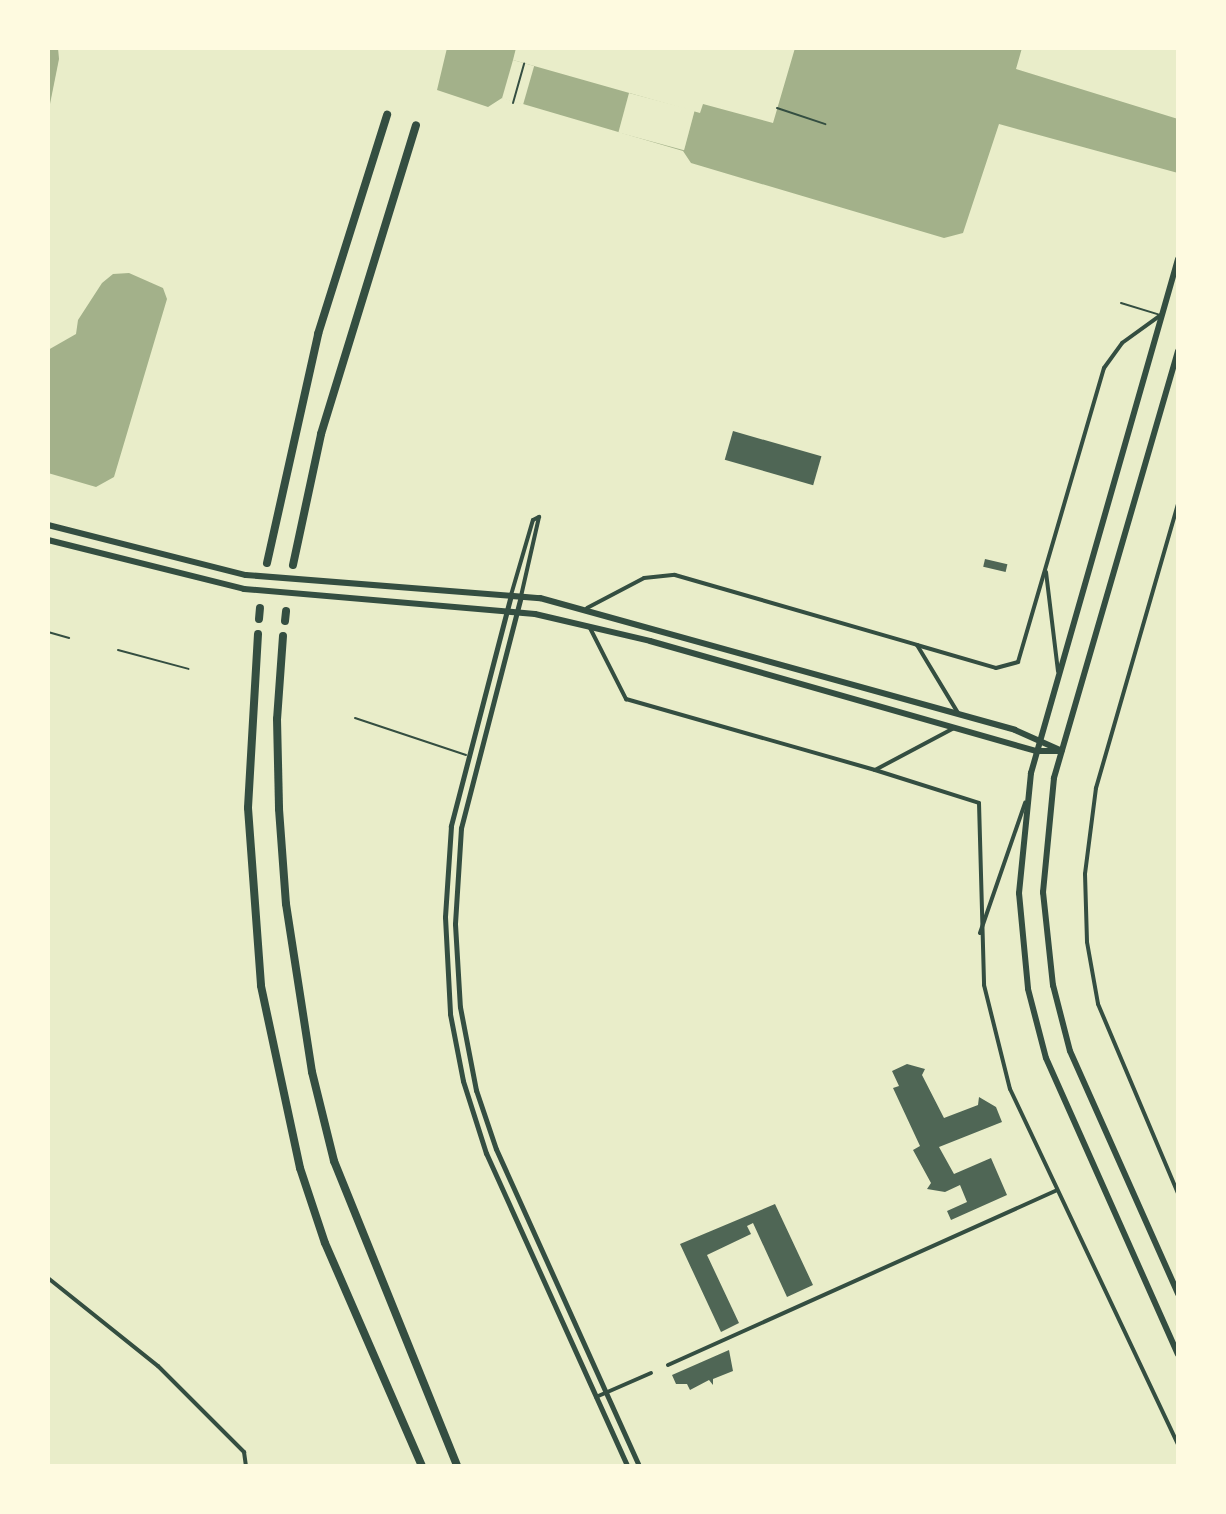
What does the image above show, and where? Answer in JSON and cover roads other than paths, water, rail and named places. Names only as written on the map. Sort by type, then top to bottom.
[{"type":"highway","points":[[267,563],[318,334],[387,115]]},
{"type":"highway","points":[[293,565],[321,434],[416,125]]},
{"type":"highway","points":[[259,619],[260,608]]},
{"type":"highway","points":[[258,634],[248,808],[252,909],[264,1001],[300,1168],[325,1243],[422,1466]]},
{"type":"highway","points":[[283,636],[277,719],[280,825],[290,934],[312,1072],[334,1161],[457,1466]]},
{"type":"main road","points":[[1178,259],[1036,751],[1025,803],[1020,924],[1036,1024],[1059,1091],[1178,1354]]},
{"type":"main road","points":[[1178,351],[1048,807],[1043,892],[1053,985],[1081,1082],[1178,1294]]},
{"type":"main road","points":[[48,525],[224,572],[324,583],[511,595],[587,608],[958,713],[1040,739],[1062,751]]},
{"type":"main road","points":[[48,540],[223,586],[321,597],[507,609],[589,626],[1036,751],[1062,751]]},
{"type":"street","points":[[587,608],[644,578],[675,575],[987,666],[1012,666],[1021,654],[1104,368],[1122,343],[1161,315]]},
{"type":"street","points":[[1178,504],[1096,788],[1085,874],[1087,942],[1098,1004],[1178,1193]]},
{"type":"street","points":[[627,1466],[486,1153],[458,1059],[448,989],[445,905],[451,826],[466,755],[507,609],[533,520],[539,517],[461,828],[455,924],[460,1007],[488,1128],[639,1466]]},
{"type":"street","points":[[1046,570],[1059,677]]},
{"type":"street","points":[[589,626],[626,699],[975,799],[982,810],[979,938],[985,992],[1010,1089],[1178,1445]]},
{"type":"street","points":[[917,645],[958,713]]},
{"type":"street","points":[[875,770],[955,728]]},
{"type":"street","points":[[979,938],[1025,803]]},
{"type":"street","points":[[668,1365],[1056,1191]]},
{"type":"street","points":[[48,1278],[158,1366],[244,1452],[246,1466]]},
{"type":"street","points":[[596,1397],[651,1373]]},
{"type":"lane","points":[[1121,303],[1161,315]]},
{"type":"lane","points":[[48,632],[69,638]]},
{"type":"lane","points":[[118,650],[189,669]]},
{"type":"lane","points":[[355,718],[466,755]]}]
